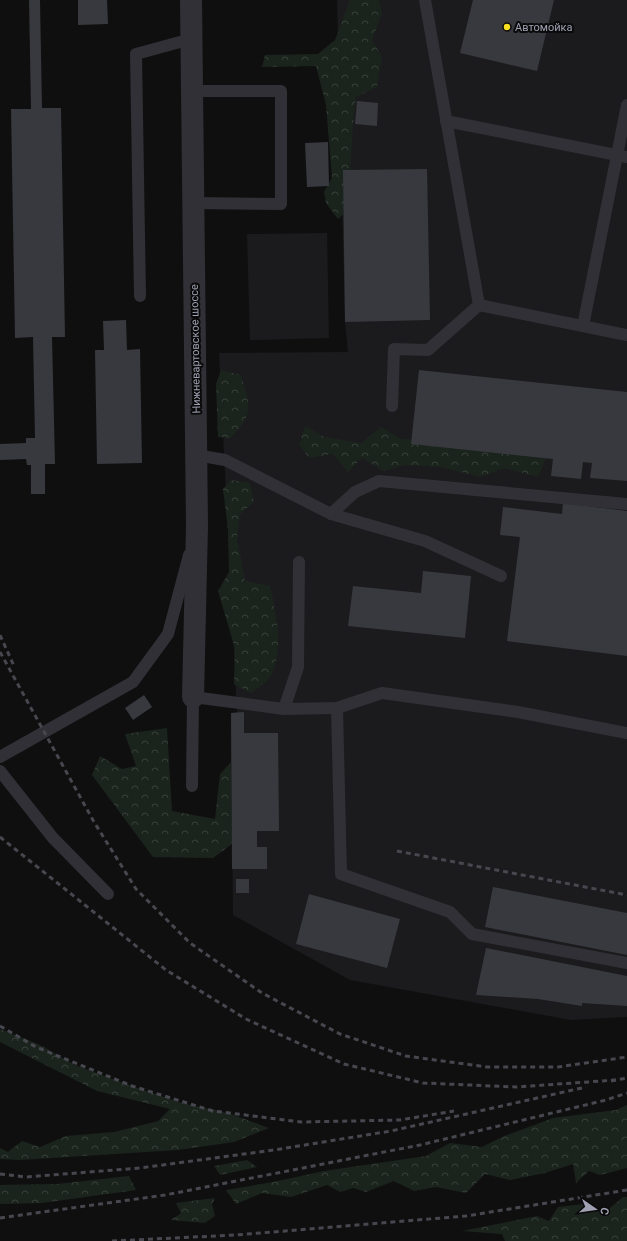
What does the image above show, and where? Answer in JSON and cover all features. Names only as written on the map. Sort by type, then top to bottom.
[{"type":"street","name":"Нижневартовское шоссе","points":[[191,0],[197,526],[193,697]]},
{"type":"lane","points":[[425,0],[479,305]]},
{"type":"lane","points":[[140,296],[136,54],[191,39]]},
{"type":"lane","points":[[192,91],[281,92],[281,204],[193,203]]},
{"type":"lane","points":[[583,326],[622,156],[627,105]]},
{"type":"lane","points":[[446,121],[622,156]]},
{"type":"lane","points":[[479,305],[627,336]]},
{"type":"lane","points":[[392,406],[394,349],[428,350],[479,305]]},
{"type":"lane","points":[[196,455],[225,460],[331,514],[425,541],[501,576]]},
{"type":"lane","points":[[331,514],[355,492],[379,481],[627,504]]},
{"type":"lane","points":[[0,757],[133,682],[168,634],[197,526]]},
{"type":"lane","points":[[284,709],[298,667],[299,562]]},
{"type":"lane","points":[[192,786],[193,697],[284,709],[337,708],[382,693],[518,712],[627,733]]},
{"type":"lane","points":[[337,708],[340,874],[450,912],[472,934],[627,963]]},
{"type":"lane","points":[[0,772],[53,838],[108,894]]},
{"type":"shaded area","points":[[337,0],[627,0],[627,1017],[571,1020],[350,980],[233,915],[231,713],[237,712],[219,353],[348,352],[345,322]]},
{"type":"shaded area","points":[[327,233],[329,338],[250,340],[247,234]]},
{"type":"green space","points":[[350,0],[379,0],[382,14],[372,40],[382,57],[377,87],[356,97],[348,210],[338,219],[326,203],[324,192],[332,178],[326,105],[316,66],[262,67],[265,55],[318,54],[335,40]]},
{"type":"green space","points":[[221,370],[241,375],[247,394],[247,416],[244,423],[230,438],[218,437],[216,384]]},
{"type":"green space","points":[[305,426],[325,437],[361,443],[381,427],[401,439],[430,440],[546,458],[538,477],[504,468],[481,477],[441,467],[405,465],[383,471],[362,458],[348,472],[333,454],[309,458],[299,445]]},
{"type":"green space","points":[[231,480],[250,483],[254,502],[240,514],[237,538],[245,581],[270,586],[277,620],[278,644],[275,666],[269,679],[251,693],[234,684],[235,649],[218,591],[229,572],[228,529],[223,489]]},
{"type":"green space","points":[[167,728],[172,811],[215,819],[220,774],[231,762],[232,844],[213,858],[153,857],[92,775],[100,756],[122,769],[136,766],[125,734]]},
{"type":"green space","points":[[0,1029],[38,1044],[75,1065],[123,1083],[182,1103],[231,1114],[269,1128],[234,1142],[178,1150],[20,1160],[0,1159],[0,1148],[8,1152],[22,1141],[40,1147],[66,1136],[114,1132],[158,1121],[170,1109],[97,1091],[0,1042]]},
{"type":"green space","points":[[627,1105],[627,1168],[600,1175],[589,1171],[576,1183],[573,1164],[545,1173],[510,1180],[485,1174],[466,1193],[436,1187],[414,1191],[394,1181],[366,1192],[353,1188],[340,1192],[327,1185],[291,1197],[262,1193],[236,1204],[226,1190],[324,1171],[426,1156],[450,1143],[482,1147],[502,1137],[553,1118],[616,1110]]},
{"type":"green space","points":[[247,1160],[257,1167],[220,1175],[214,1166]]},
{"type":"green space","points":[[129,1176],[136,1190],[42,1203],[0,1204],[0,1185],[57,1184]]},
{"type":"green space","points":[[623,1197],[627,1197],[627,1241],[505,1241],[502,1234],[462,1231],[537,1216],[549,1221],[558,1207],[584,1204],[605,1212]]},
{"type":"green space","points":[[215,1198],[212,1204],[215,1216],[205,1223],[171,1220],[181,1213],[176,1203]]},
{"type":"building","points":[[29,0],[40,0],[42,108],[61,108],[65,337],[52,337],[55,464],[45,464],[45,494],[31,494],[31,465],[27,465],[26,459],[0,460],[0,444],[26,443],[26,438],[35,438],[33,337],[15,338],[11,109],[31,109]]},
{"type":"building","points":[[78,0],[107,0],[108,24],[78,25]]},
{"type":"building","name":"Автомойка","points":[[473,0],[554,0],[537,71],[460,53]]},
{"type":"building","points":[[357,101],[378,103],[377,126],[355,124]]},
{"type":"building","points":[[328,142],[329,186],[307,187],[305,143]]},
{"type":"building","points":[[427,169],[430,320],[345,322],[343,170]]},
{"type":"building","points":[[126,320],[127,350],[140,349],[142,463],[97,464],[95,350],[104,350],[103,321]]},
{"type":"building","points":[[419,370],[627,392],[627,481],[590,478],[592,463],[583,462],[581,479],[551,476],[553,459],[411,444]]},
{"type":"building","points":[[563,503],[627,511],[627,656],[507,641],[520,537],[500,535],[503,507],[562,514]]},
{"type":"building","points":[[423,571],[471,576],[465,638],[348,626],[353,586],[421,593]]},
{"type":"building","points":[[144,695],[152,707],[133,720],[125,708]]},
{"type":"building","points":[[244,712],[244,733],[278,733],[279,831],[257,831],[257,847],[267,847],[267,869],[232,869],[231,713]]},
{"type":"building","points":[[236,879],[249,879],[249,893],[236,893]]},
{"type":"building","points":[[493,887],[627,913],[627,955],[485,927]]},
{"type":"building","points":[[309,894],[400,919],[387,968],[296,944]]},
{"type":"building","points":[[486,948],[627,976],[627,1006],[582,1003],[582,1006],[538,999],[476,995]]},
{"type":"railway","points":[[0,635],[14,666]]},
{"type":"railway","points":[[0,652],[94,822],[136,889],[190,943],[262,993],[340,1034],[406,1056],[487,1067],[558,1067],[627,1057]]},
{"type":"railway","points":[[0,837],[166,970],[246,1019],[344,1064],[423,1083],[516,1087],[616,1080]]},
{"type":"railway","points":[[397,851],[627,895]]},
{"type":"railway","points":[[0,1026],[36,1047],[132,1086],[213,1111],[301,1122],[400,1120],[454,1111]]},
{"type":"railway","points":[[611,1081],[627,1078]]},
{"type":"railway","points":[[0,1174],[26,1177],[140,1168],[274,1150],[391,1131],[586,1087]]},
{"type":"railway","points":[[0,1218],[165,1195],[420,1145],[606,1100],[627,1093]]},
{"type":"railway","points":[[112,1241],[236,1235],[466,1216],[627,1190]]},
{"type":"place","name":"Автомойка","points":[[507,27]]}]
